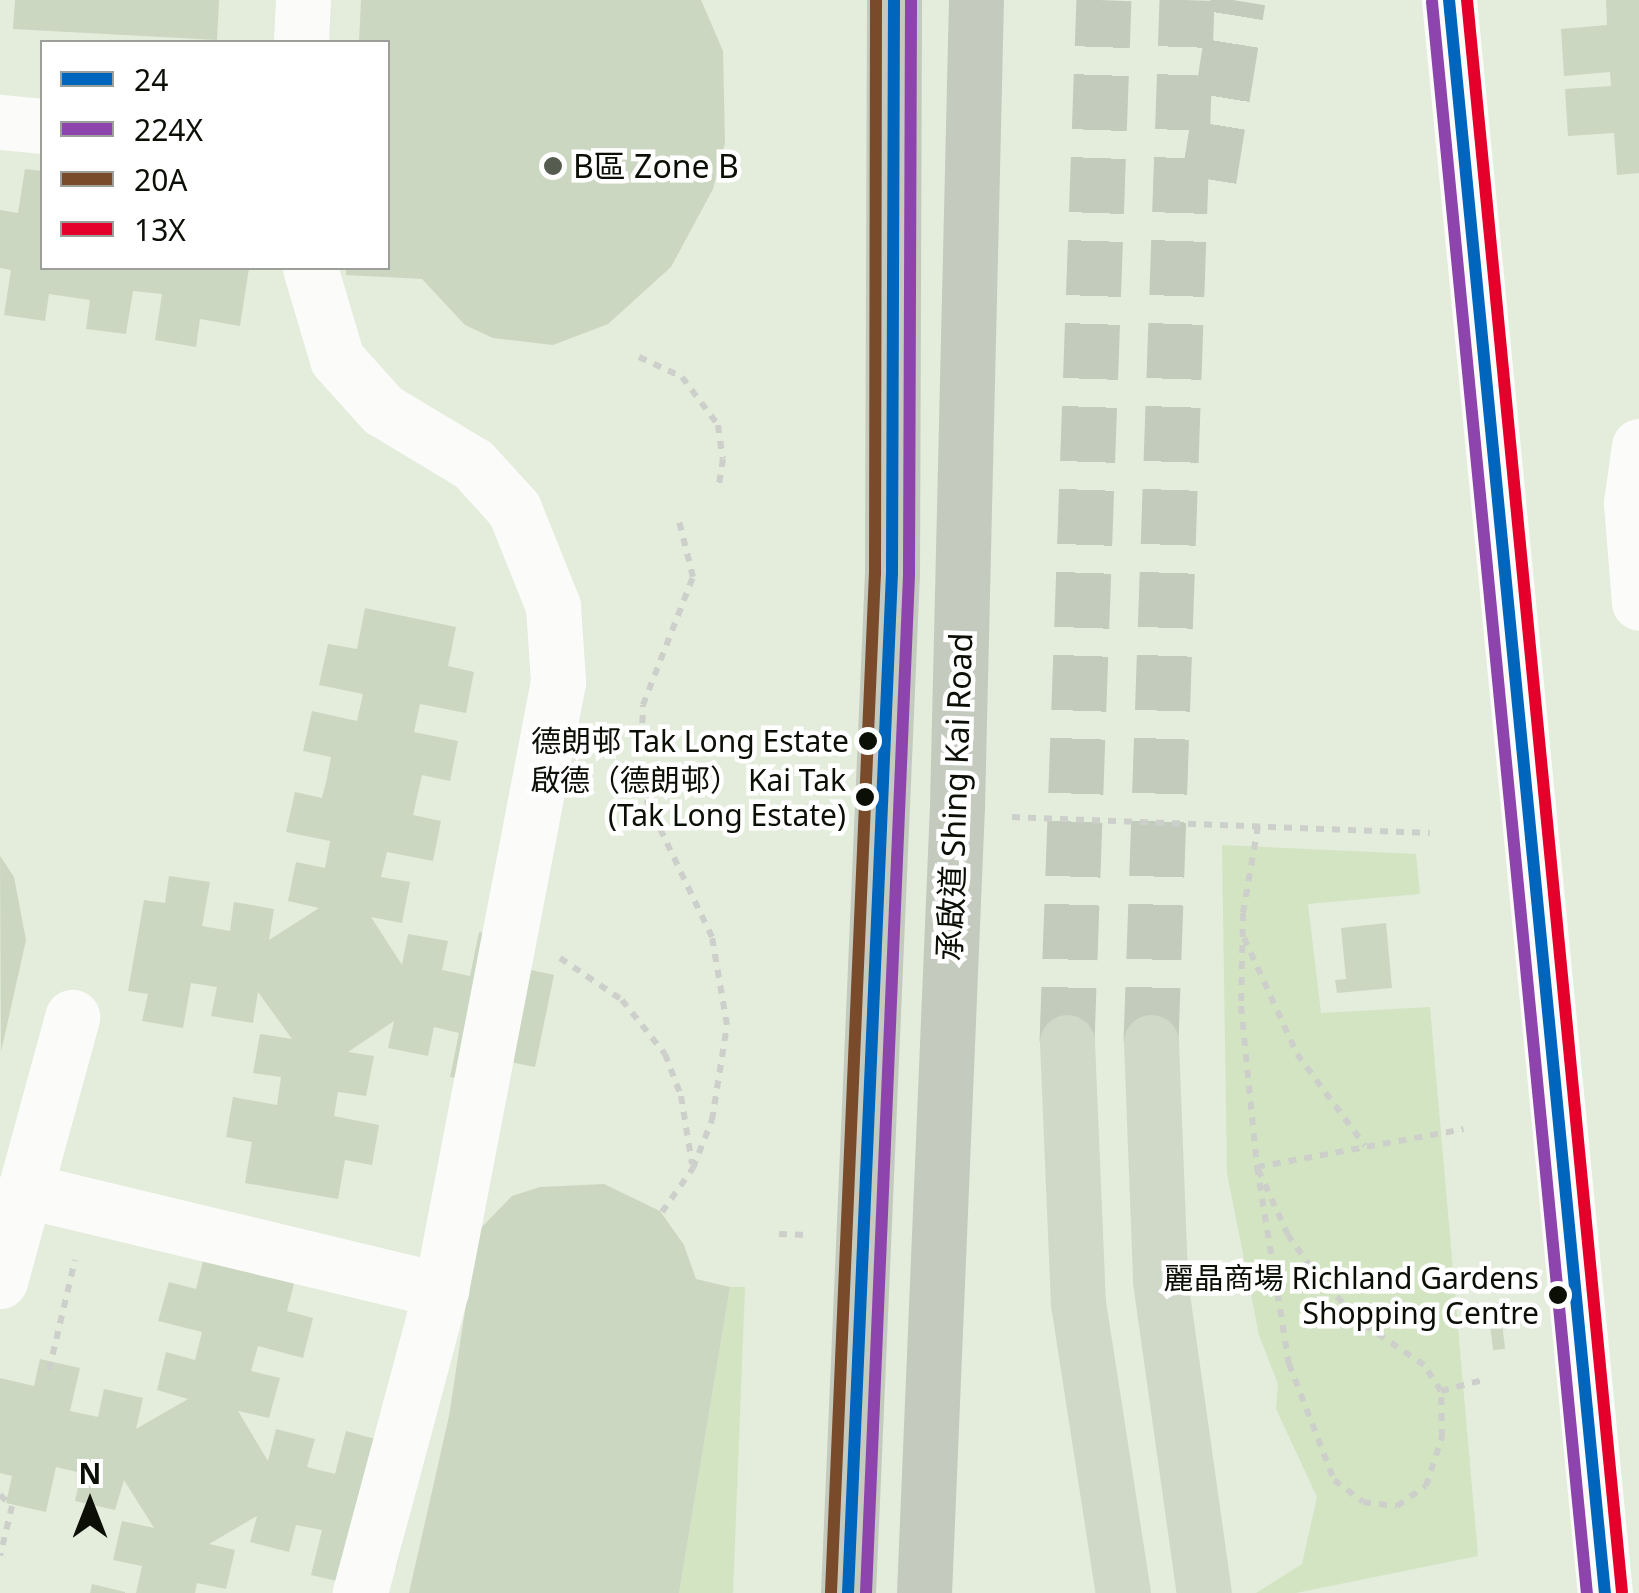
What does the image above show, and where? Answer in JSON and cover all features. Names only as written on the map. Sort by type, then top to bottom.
[{"type":"highway","points":[[1067,1042],[1078,1303],[1123,1593]]},
{"type":"highway","points":[[1150,1042],[1160,1281],[1204,1593]]},
{"type":"main road","points":[[848,1593],[892,594],[894,0]]},
{"type":"main road","name":"承啟道 Shing Kai Road","points":[[924,1593],[957,806],[976,0]]},
{"type":"street","points":[[301,40],[303,0]]},
{"type":"street","points":[[1448,0],[1605,1593]]},
{"type":"street","points":[[0,122],[40,126]]},
{"type":"street","points":[[311,270],[337,359],[383,410],[472,464],[514,508],[553,606],[558,682],[441,1290],[360,1593]]},
{"type":"street","points":[[1639,446],[1631,503],[1639,603]]},
{"type":"street","points":[[0,1281],[72,1016]]},
{"type":"street","points":[[24,1190],[441,1290]]},
{"type":"path","points":[[639,357],[682,377],[718,425],[723,459],[718,490]]},
{"type":"path","points":[[662,1212],[693,1168],[724,1078],[724,981],[690,883],[658,835],[640,787],[638,741],[654,670],[693,577],[678,517]]},
{"type":"path","points":[[1003,817],[1430,833]]},
{"type":"path","points":[[1257,1167],[1288,1235],[1320,1280],[1365,1325],[1424,1365],[1441,1391],[1442,1437],[1426,1486],[1398,1506],[1363,1502],[1334,1480],[1288,1364],[1257,1167],[1241,1006],[1244,937],[1258,826]]},
{"type":"path","points":[[1244,937],[1298,1054],[1366,1147]]},
{"type":"path","points":[[542,946],[622,1000],[664,1054],[682,1096],[693,1168]]},
{"type":"path","points":[[1257,1167],[1464,1129]]},
{"type":"path","points":[[1441,1391],[1487,1379]]},
{"type":"path","points":[[0,1495],[12,1506],[0,1556]]},
{"type":"green space","points":[[1222,845],[1416,854],[1420,894],[1308,904],[1321,1013],[1430,1007],[1478,1556],[1296,1593],[1256,1593],[1302,1564],[1317,1497],[1276,1409],[1278,1384],[1259,1335],[1227,1173]]},
{"type":"green space","points":[[730,1287],[745,1287],[733,1593],[679,1593]]},
{"type":"building","points":[[15,0],[219,0],[217,40],[13,29]]},
{"type":"building","name":"B區 Zone B","points":[[361,0],[701,0],[723,51],[725,143],[713,189],[671,267],[608,324],[553,345],[493,338],[465,325],[422,279],[346,275],[346,270],[390,270],[390,40],[359,40]]},
{"type":"building","points":[[1606,0],[1639,0],[1639,173],[1617,175],[1614,133],[1568,136],[1565,89],[1611,86],[1610,72],[1564,76],[1561,29],[1607,25]]},
{"type":"building","points":[[25,169],[40,171],[40,270],[249,270],[240,326],[200,319],[196,347],[155,340],[162,294],[133,291],[126,334],[86,329],[90,300],[49,294],[45,321],[4,315],[11,270],[0,268],[0,210],[18,213]]},
{"type":"building","points":[[365,608],[456,627],[448,666],[474,672],[466,713],[420,704],[414,732],[458,741],[450,781],[422,775],[413,815],[441,821],[433,861],[387,852],[381,877],[410,882],[402,923],[371,917],[402,965],[408,934],[448,941],[442,970],[470,976],[479,932],[519,940],[513,966],[554,975],[535,1067],[496,1059],[491,1085],[450,1077],[459,1033],[434,1027],[428,1056],[388,1048],[394,1021],[348,1052],[374,1056],[366,1096],[338,1092],[334,1116],[379,1125],[372,1165],[345,1160],[338,1199],[245,1183],[252,1142],[226,1137],[233,1097],[277,1105],[281,1077],[253,1073],[260,1034],[292,1039],[258,992],[253,1023],[211,1016],[217,987],[191,983],[183,1028],[142,1021],[148,994],[128,991],[144,900],[165,903],[169,876],[210,882],[202,926],[230,931],[234,902],[274,909],[269,940],[319,908],[288,901],[296,862],[325,868],[330,841],[286,832],[295,792],[322,798],[327,778],[331,757],[303,751],[312,711],[357,721],[363,694],[319,685],[328,644],[357,649]]},
{"type":"building","points":[[0,856],[14,877],[26,940],[1,1052]]},
{"type":"building","points":[[1386,923],[1392,988],[1337,993],[1335,980],[1346,979],[1341,928]]},
{"type":"building","points":[[604,1184],[660,1211],[684,1245],[696,1279],[730,1287],[679,1593],[409,1593],[449,1416],[477,1232],[512,1196],[540,1187]]},
{"type":"building","points":[[206,1249],[297,1272],[287,1311],[313,1318],[303,1358],[258,1346],[251,1371],[280,1378],[269,1418],[238,1411],[268,1461],[276,1429],[315,1439],[307,1467],[335,1474],[346,1431],[386,1442],[379,1467],[419,1478],[396,1568],[357,1559],[350,1584],[311,1575],[322,1530],[296,1525],[289,1552],[250,1542],[257,1516],[209,1544],[235,1550],[226,1589],[197,1583],[195,1593],[136,1593],[142,1566],[113,1560],[122,1521],[154,1528],[124,1480],[115,1510],[75,1501],[81,1473],[56,1467],[46,1512],[6,1503],[12,1476],[0,1473],[0,1378],[34,1386],[40,1359],[80,1368],[70,1411],[98,1417],[104,1389],[143,1398],[136,1429],[188,1399],[157,1390],[166,1352],[195,1360],[202,1332],[158,1321],[169,1282],[196,1289]]},
{"type":"building","points":[[1500,1307],[1505,1349],[1493,1350],[1488,1308]]},
{"type":"building","points":[[92,1584],[125,1592],[125,1593],[90,1593]]},
{"type":"tunnel","points":[[1067,1042],[1104,0]]},
{"type":"tunnel","points":[[1151,1042],[1187,0]]},
{"type":"tunnel","points":[[1209,179],[1238,0]]},
{"type":"transit line","name":"20A","points":[[831,1592],[875,574],[876,0]]},
{"type":"transit line","name":"24","points":[[848,1593],[892,574],[894,0]]},
{"type":"transit line","name":"224X","points":[[866,1593],[909,575],[911,0]]},
{"type":"transit line","name":"24","points":[[1449,0],[1605,1593]]},
{"type":"transit line","name":"13X","points":[[1467,0],[1622,1591]]},
{"type":"transit line","name":"224X","points":[[1432,2],[1587,1593]]},
{"type":"place","name":"B區 Zone B","points":[[553,166]]},
{"type":"place","name":"德朗邨 Tak Long Estate","points":[[868,741]]},
{"type":"place","name":"啟德（德朗邨） Kai Tak (Tak Long Estate)","points":[[865,797]]},
{"type":"place","name":"麗晶商場 Richland Gardens Shopping Centre","points":[[1558,1295]]}]
